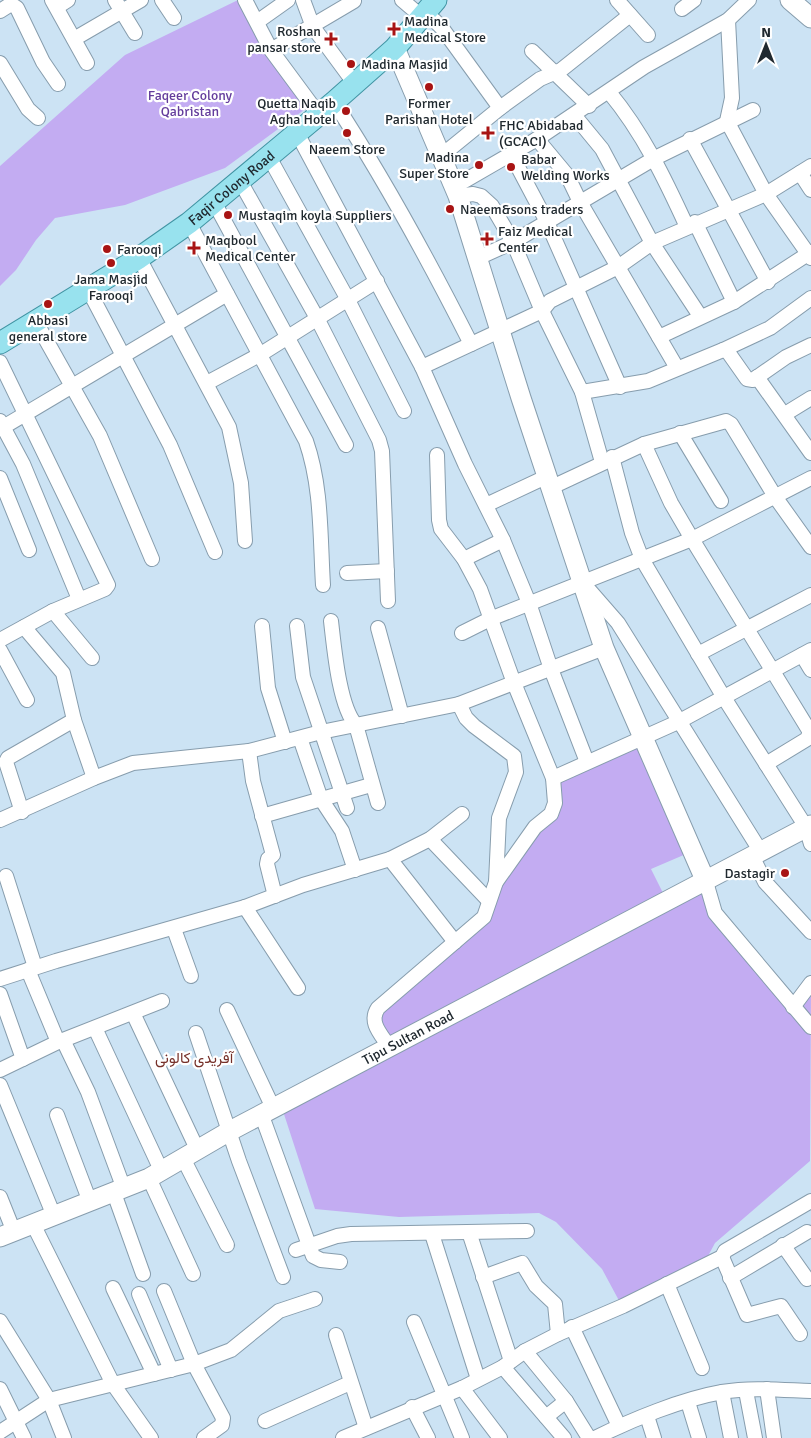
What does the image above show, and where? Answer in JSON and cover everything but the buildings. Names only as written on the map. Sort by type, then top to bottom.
[{"type":"main road","name":"Faqir Colony Road","points":[[0,343],[139,258],[189,223],[355,84],[395,48],[436,0]]},
{"type":"main road","points":[[790,0],[811,18]]},
{"type":"main road","points":[[395,48],[456,191],[521,398],[604,648],[706,882]]},
{"type":"main road","name":"Tipu Sultan Road","points":[[7,1235],[119,1191],[155,1174],[228,1132],[268,1113],[756,854],[809,832]]},
{"type":"street","points":[[74,39],[118,5],[141,0]]},
{"type":"street","points":[[162,0],[174,18]]},
{"type":"street","points":[[245,0],[271,50],[326,108],[374,164],[420,245],[471,344]]},
{"type":"street","points":[[257,22],[288,0]]},
{"type":"street","points":[[303,0],[313,27],[355,84]]},
{"type":"street","points":[[402,0],[422,17],[434,20],[442,28],[500,108]]},
{"type":"street","points":[[617,0],[648,35]]},
{"type":"street","points":[[682,9],[694,0]]},
{"type":"street","points":[[456,191],[511,154],[537,140],[589,106],[644,67],[728,20],[749,0]]},
{"type":"street","points":[[271,50],[313,27],[354,1]]},
{"type":"street","points":[[59,2],[74,39],[87,63]]},
{"type":"street","points":[[0,12],[11,4],[18,8],[43,62],[58,84]]},
{"type":"street","points":[[118,5],[135,33]]},
{"type":"street","points":[[441,156],[500,108],[555,71],[561,70],[630,15]]},
{"type":"street","points":[[659,337],[700,316],[734,302],[810,255],[766,194],[727,121],[732,98],[728,20]]},
{"type":"street","points":[[532,51],[555,71],[589,106]]},
{"type":"street","points":[[0,62],[28,108],[38,118]]},
{"type":"street","points":[[609,92],[627,114],[655,158],[734,302]]},
{"type":"street","points":[[478,258],[513,242],[655,158],[727,121],[753,110]]},
{"type":"street","points":[[574,115],[602,149],[652,243],[700,316]]},
{"type":"street","points":[[297,133],[422,367],[503,540],[529,603],[551,669],[587,762]]},
{"type":"street","points":[[537,140],[566,175],[677,368]]},
{"type":"street","points":[[690,140],[768,282]]},
{"type":"street","points":[[511,154],[547,222],[575,289],[620,387]]},
{"type":"street","points":[[268,157],[347,298],[404,411]]},
{"type":"street","points":[[422,367],[542,311],[546,304],[618,267],[652,243],[766,194],[806,169],[811,190]]},
{"type":"street","points":[[240,181],[317,318],[372,423],[382,451],[388,601]]},
{"type":"street","points":[[456,191],[481,196],[492,206],[513,242],[542,311],[582,392],[642,559],[723,696],[809,832]]},
{"type":"street","points":[[214,202],[346,445]]},
{"type":"street","points":[[189,223],[306,441],[315,467],[323,585]]},
{"type":"street","points":[[139,258],[208,383],[229,426],[240,483],[244,541]]},
{"type":"street","points":[[208,383],[260,354],[377,281]]},
{"type":"street","points":[[88,289],[124,354],[170,445],[215,552]]},
{"type":"street","points":[[79,598],[24,464],[1,426],[74,386],[124,354],[227,294]]},
{"type":"street","points":[[582,392],[648,381],[677,368],[702,361],[770,328],[811,298]]},
{"type":"street","points":[[36,322],[74,386],[100,436],[152,559]]},
{"type":"street","points":[[723,350],[728,352],[747,379],[757,377],[786,357],[811,345]]},
{"type":"street","points":[[0,362],[108,582],[105,589],[79,598],[0,640]]},
{"type":"street","points":[[757,377],[811,453]]},
{"type":"street","points":[[785,414],[811,398]]},
{"type":"street","points":[[486,505],[607,460],[644,444],[720,421],[726,421],[731,424],[776,498],[811,548]]},
{"type":"street","points":[[680,433],[721,501]]},
{"type":"street","points":[[644,444],[671,503],[748,627],[771,671],[807,726],[810,736],[766,764]]},
{"type":"street","points":[[437,455],[439,520],[441,529],[464,559],[480,589],[514,683],[553,778],[554,803],[551,814],[535,827],[496,882]]},
{"type":"street","points":[[0,478],[29,550]]},
{"type":"street","points":[[462,634],[490,619],[692,539],[776,498],[811,478]]},
{"type":"street","points":[[464,559],[503,540]]},
{"type":"street","points":[[347,573],[387,571]]},
{"type":"street","points":[[583,583],[618,623],[756,854],[765,882],[811,932]]},
{"type":"street","points":[[698,654],[811,594]]},
{"type":"street","points":[[53,611],[92,658]]},
{"type":"street","points":[[331,621],[336,670],[350,716],[356,725],[371,785],[378,803]]},
{"type":"street","points":[[262,626],[268,688],[285,742]]},
{"type":"street","points":[[297,626],[303,677],[322,732],[340,794],[347,808]]},
{"type":"street","points":[[24,627],[63,673],[74,720],[94,778]]},
{"type":"street","points":[[378,628],[402,716]]},
{"type":"street","points":[[0,820],[22,812],[94,778],[133,763],[248,751],[322,732],[459,704],[604,648]]},
{"type":"street","points":[[0,650],[27,700]]},
{"type":"street","points":[[553,778],[678,722],[806,652],[811,670]]},
{"type":"street","points":[[390,1048],[374,1023],[374,1015],[484,917],[496,882],[500,818],[516,772],[516,765],[514,756],[474,726],[466,718],[459,704]]},
{"type":"street","points":[[22,812],[6,762],[8,758],[74,720]]},
{"type":"street","points":[[300,738],[321,799],[342,831],[355,870]]},
{"type":"street","points":[[248,751],[262,816],[273,855],[266,864],[275,896]]},
{"type":"street","points":[[262,816],[371,785]]},
{"type":"street","points":[[0,979],[174,929],[390,859],[430,840],[462,814]]},
{"type":"street","points":[[430,840],[490,901]]},
{"type":"street","points":[[390,859],[455,942]]},
{"type":"street","points":[[6,876],[32,969],[60,1041],[88,1092],[143,1274]]},
{"type":"street","points":[[706,882],[715,913],[811,1028]]},
{"type":"street","points":[[245,907],[298,988]]},
{"type":"street","points":[[174,929],[192,976]]},
{"type":"street","points":[[794,1007],[811,983]]},
{"type":"street","points":[[0,994],[23,1059]]},
{"type":"street","points":[[0,1070],[60,1041],[162,1001]]},
{"type":"street","points":[[227,1010],[268,1113],[313,1256],[317,1259],[340,1262]]},
{"type":"street","points":[[133,1012],[227,1244]]},
{"type":"street","points":[[95,1028],[194,1274]]},
{"type":"street","points":[[196,1033],[228,1132],[283,1277]]},
{"type":"street","points":[[0,1085],[54,1216]]},
{"type":"street","points":[[57,1115],[90,1202]]},
{"type":"street","points":[[0,1197],[7,1235]]},
{"type":"street","points":[[800,1334],[781,1306],[747,1315],[722,1257],[724,1251],[811,1201]]},
{"type":"street","points":[[730,1278],[783,1246],[809,1235],[796,1211]]},
{"type":"street","points":[[33,1224],[113,1384],[151,1438]]},
{"type":"street","points":[[296,1250],[309,1244],[351,1234],[527,1231]]},
{"type":"street","points":[[469,1232],[507,1364],[564,1438]]},
{"type":"street","points":[[432,1234],[478,1379]]},
{"type":"street","points":[[783,1246],[807,1279]]},
{"type":"street","points":[[343,1438],[412,1407],[462,1388],[558,1334],[623,1306],[722,1257]]},
{"type":"street","points":[[483,1277],[522,1263],[536,1286],[555,1304],[558,1334]]},
{"type":"street","points":[[667,1284],[702,1368]]},
{"type":"street","points":[[113,1288],[154,1374]]},
{"type":"street","points":[[164,1291],[194,1364],[224,1422],[204,1438]]},
{"type":"street","points":[[139,1294],[171,1370]]},
{"type":"street","points":[[0,1432],[15,1420],[49,1400],[194,1364],[231,1350],[279,1311],[316,1299]]},
{"type":"street","points":[[0,1321],[49,1400],[64,1438]]},
{"type":"street","points":[[414,1322],[442,1395],[462,1438]]},
{"type":"street","points":[[572,1327],[619,1426]]},
{"type":"street","points":[[336,1336],[366,1428]]},
{"type":"street","points":[[526,1351],[566,1401],[590,1438]]},
{"type":"street","points":[[265,1421],[350,1383]]},
{"type":"street","points":[[462,1388],[500,1438]]},
{"type":"street","points":[[0,1389],[24,1438]]},
{"type":"street","points":[[602,1436],[619,1426],[722,1392],[746,1390],[811,1391]]},
{"type":"street","points":[[746,1390],[755,1438]]},
{"type":"street","points":[[767,1390],[774,1438]]},
{"type":"street","points":[[722,1392],[731,1438]]},
{"type":"street","points":[[546,1417],[566,1401]]},
{"type":"street","points":[[688,1402],[699,1438]]},
{"type":"street","points":[[412,1407],[428,1438]]},
{"type":"street","points":[[647,1416],[654,1438]]},
{"type":"green space","name":"Faqeer Colony Qabristan","points":[[240,0],[308,107],[225,168],[125,205],[55,218],[36,240],[16,270],[0,286],[0,166],[125,55]]},
{"type":"green space","points":[[642,736],[693,851],[651,869],[667,901],[703,883],[715,912],[794,1007],[811,984],[810,1161],[715,1243],[701,1269],[623,1308],[602,1269],[556,1222],[539,1213],[399,1217],[315,1209],[281,1105],[386,1046],[372,1023],[483,916],[496,882],[550,813],[553,777]]},
{"type":"place","name":"Madina Medical Store","points":[[394,29]]},
{"type":"place","name":"Roshan pansar store","points":[[331,39]]},
{"type":"place","name":"Madina Masjid","points":[[351,64]]},
{"type":"place","name":"Former Parishan Hotel","points":[[429,87]]},
{"type":"place","name":"Quetta Naqib Agha Hotel","points":[[346,111]]},
{"type":"place","name":"Naeem Store","points":[[347,133]]},
{"type":"place","name":"FHC Abidabad (GCACI)","points":[[488,133]]},
{"type":"place","name":"Madina Super Store","points":[[479,165]]},
{"type":"place","name":"Babar Welding Works","points":[[511,167]]},
{"type":"place","name":"Naeem&sons traders","points":[[450,209]]},
{"type":"place","name":"Mustaqim koyla Suppliers","points":[[228,215]]},
{"type":"place","name":"Faiz Medical Center","points":[[487,239]]},
{"type":"place","name":"Maqbool Medical Center","points":[[194,248]]},
{"type":"place","name":"Farooqi","points":[[107,249]]},
{"type":"place","name":"Jama Masjid Farooqi","points":[[111,263]]},
{"type":"place","name":"Abbasi general store","points":[[48,304]]},
{"type":"place","name":"Dastagir","points":[[785,873]]},
{"type":"district","name":"آفریدی کالونی","points":[[194,1058]]}]
